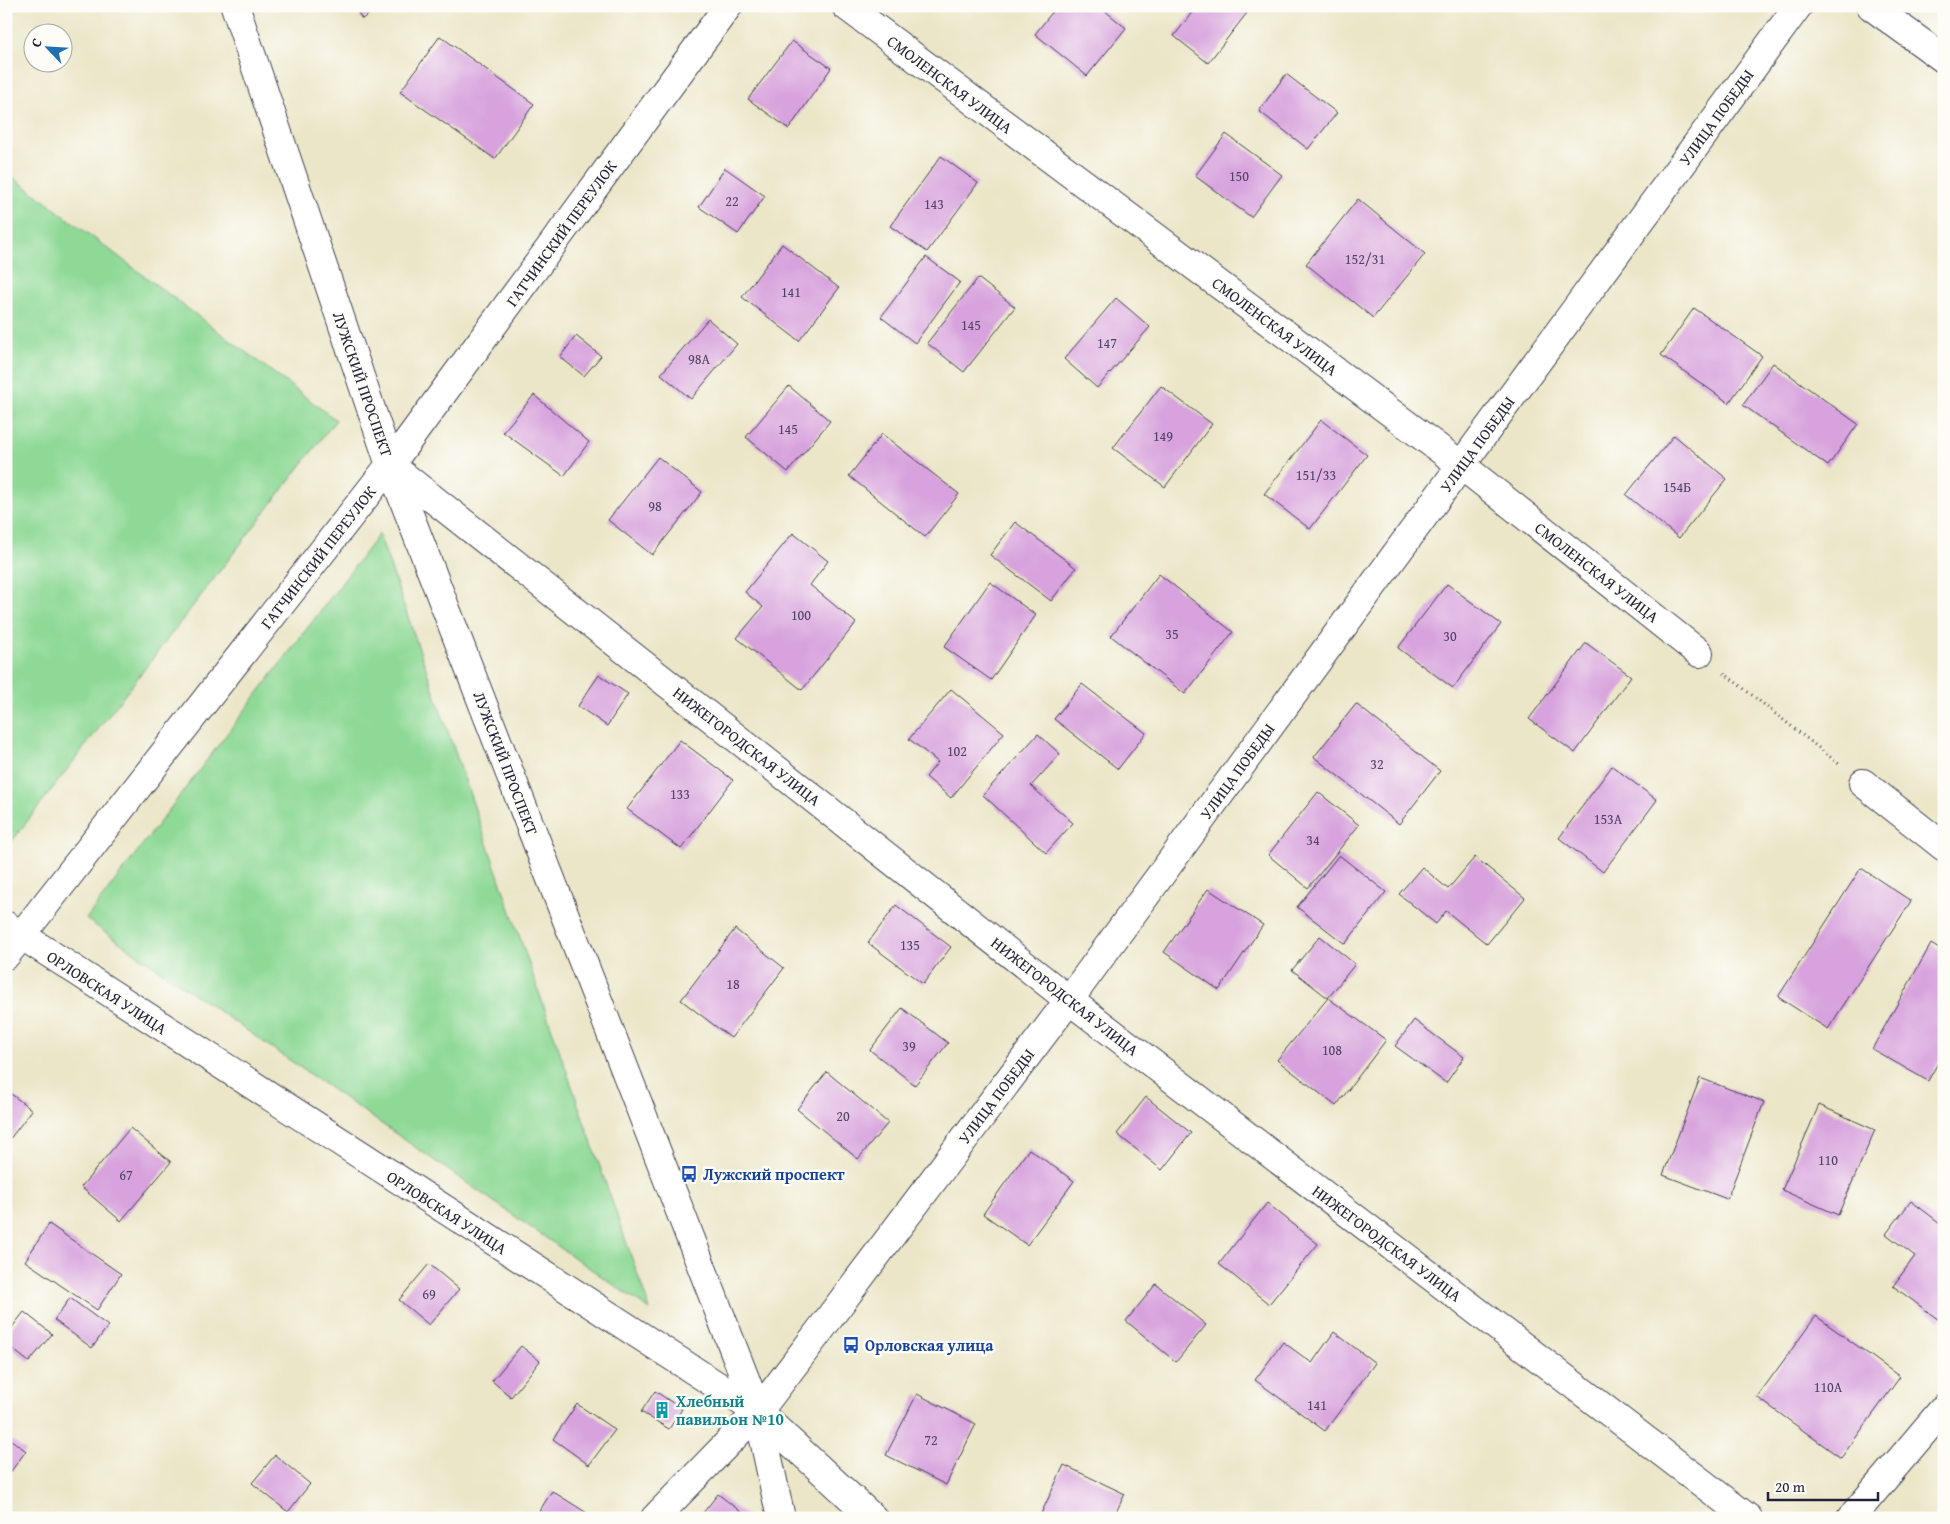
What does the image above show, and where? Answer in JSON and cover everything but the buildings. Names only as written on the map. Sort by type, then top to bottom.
[{"type":"street","name":"ЛУЖСКИЙ ПРОСПЕКТ","points":[[235,6],[390,465],[758,1412],[781,1518]]},
{"type":"street","name":"ГАТЧИНСКИЙ ПЕРЕУЛОК","points":[[11,939],[390,465],[728,6]]},
{"type":"street","name":"СМОЛЕНСКАЯ УЛИЦА","points":[[846,6],[1461,465],[1699,653]]},
{"type":"street","name":"УЛИЦА ПОБЕДЫ","points":[[655,1518],[758,1412],[1069,1000],[1798,6]]},
{"type":"street","points":[[1871,6],[1944,59]]},
{"type":"street","name":"НИЖЕГОРОДСКАЯ УЛИЦА","points":[[390,465],[1069,1000],[1748,1518]]},
{"type":"street","points":[[1863,782],[1944,847]]},
{"type":"street","name":"ОРЛОВСКАЯ УЛИЦА","points":[[11,939],[758,1412],[873,1518]]},
{"type":"street","points":[[1851,1518],[1944,1408]]},
{"type":"path","points":[[1699,653],[1863,782]]},
{"type":"green space","points":[[6,172],[336,420],[6,849]]},
{"type":"green space","points":[[379,534],[650,1310],[86,919]]},
{"type":"place","name":"Лужский проспект","points":[[689,1174]]},
{"type":"place","name":"Орловская улица","points":[[851,1345]]},
{"type":"place","name":"Хлебный павильон №10","points":[[662,1410]]}]
